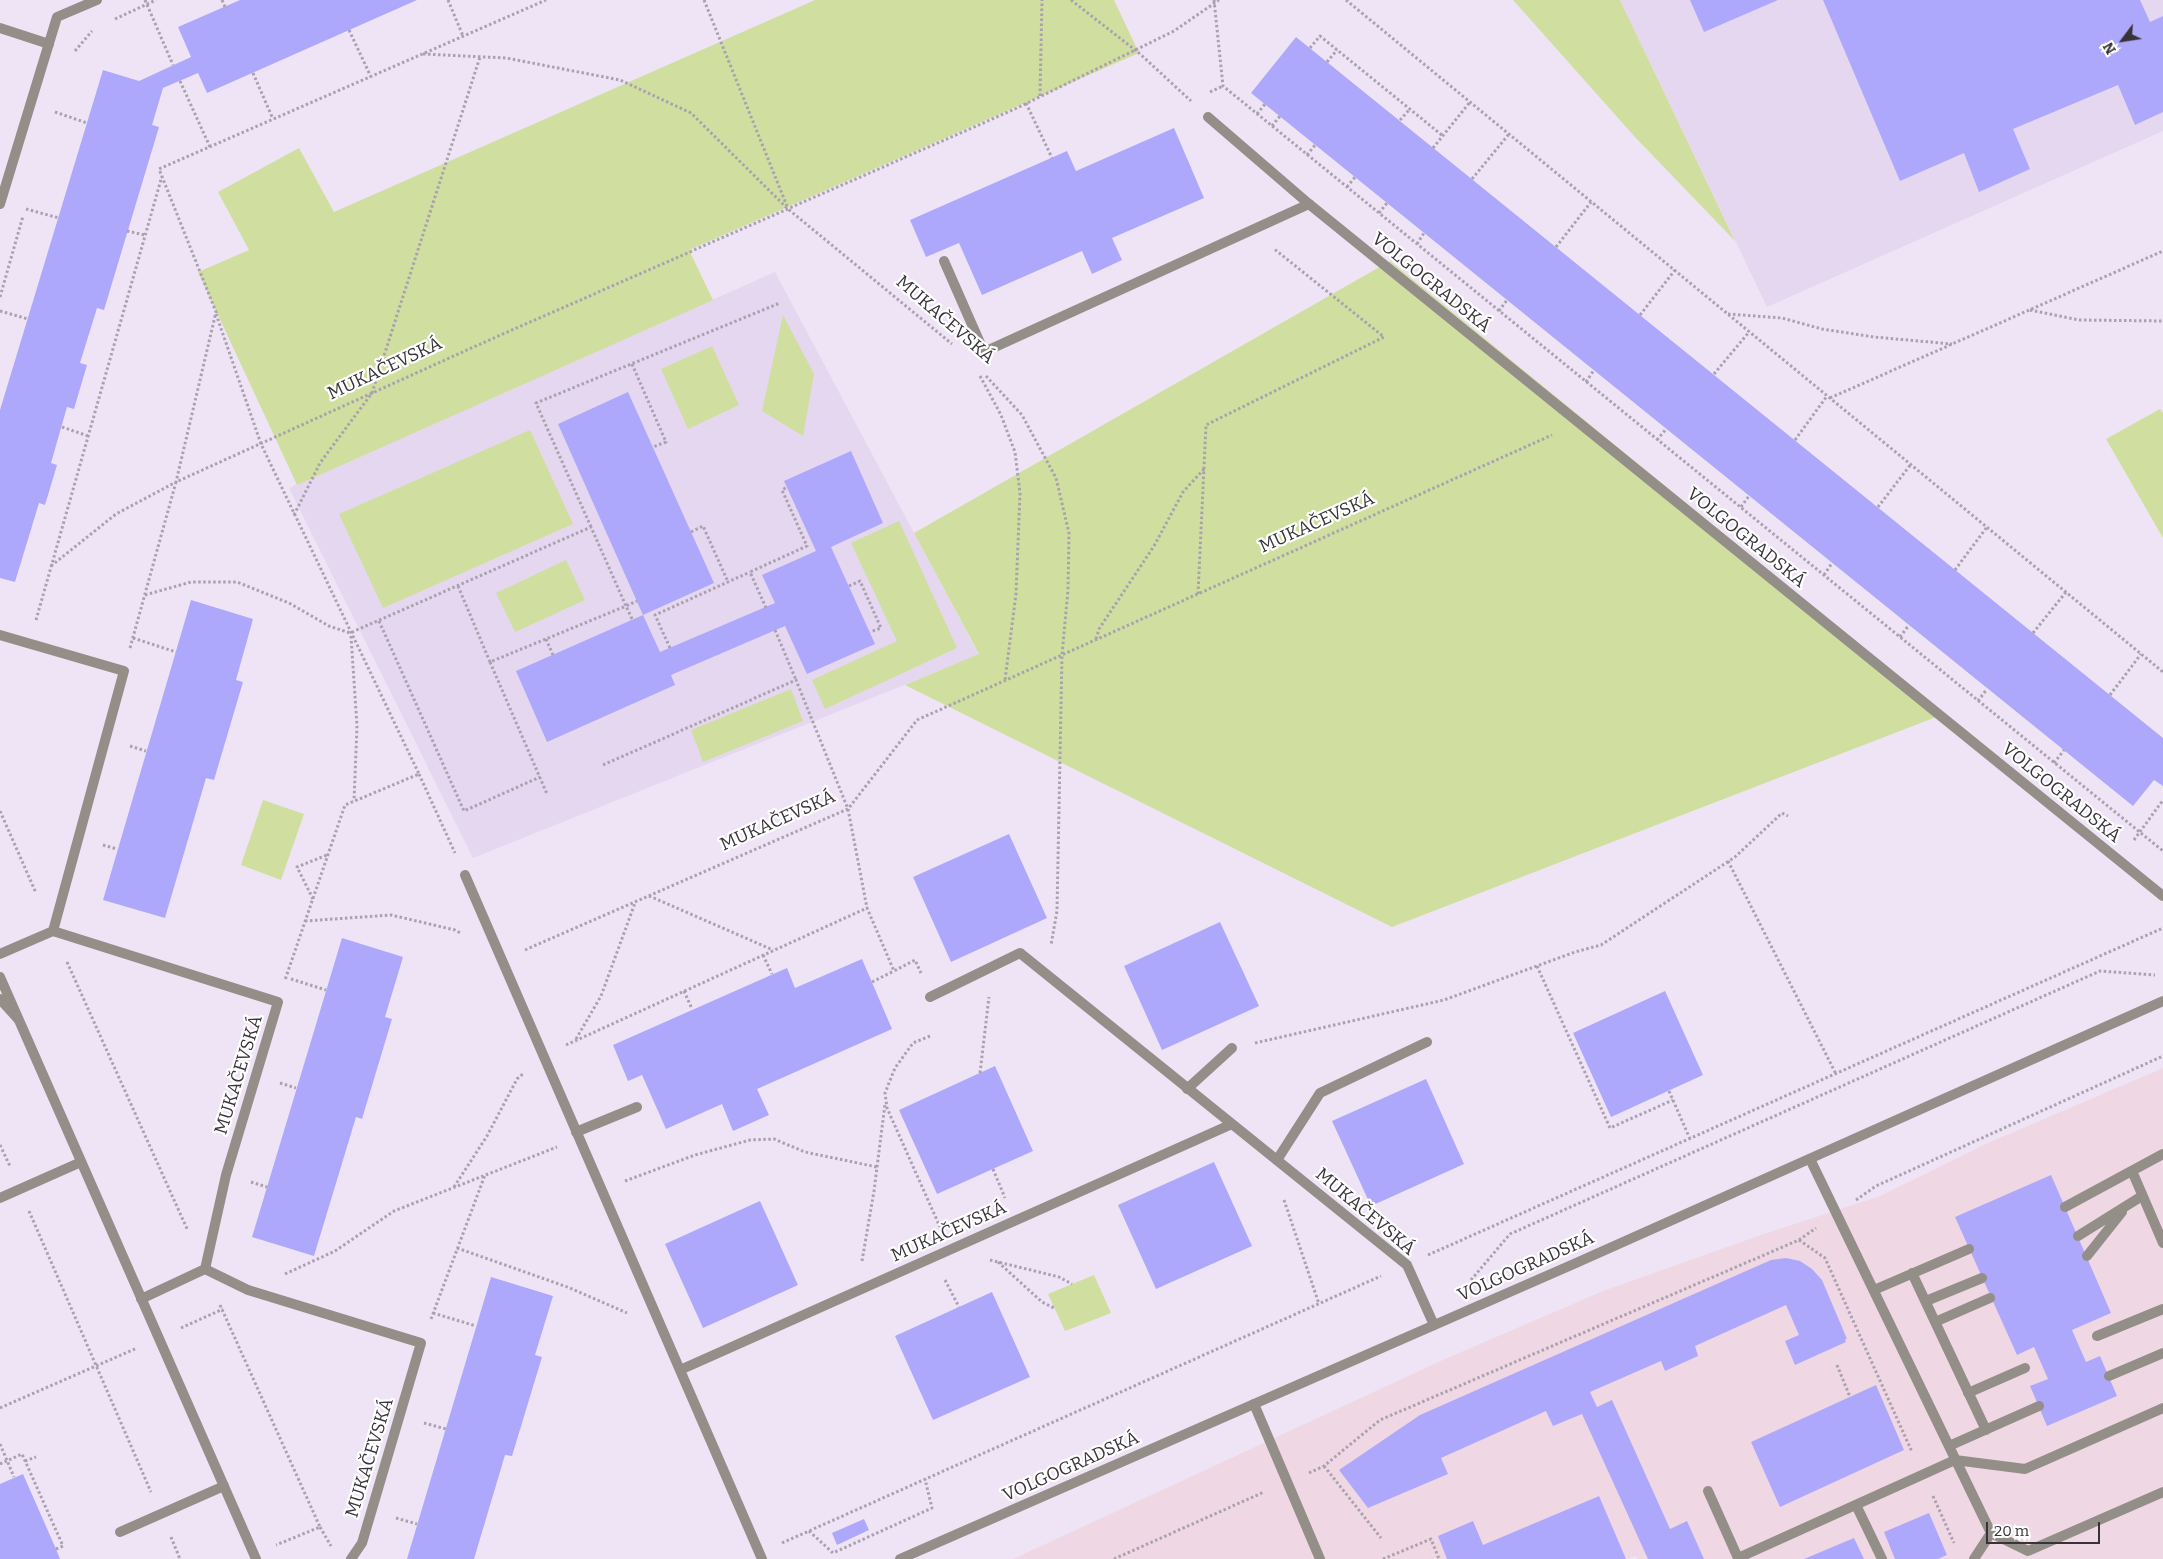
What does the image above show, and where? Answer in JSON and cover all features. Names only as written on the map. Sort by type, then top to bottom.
[{"type":"street","points":[[0,204],[57,17],[97,0]]},
{"type":"street","points":[[0,28],[49,44]]},
{"type":"street","name":"VOLGOGRADSKÁ","points":[[1208,117],[1309,204],[2163,896]]},
{"type":"street","points":[[944,261],[984,352],[1309,204]]},
{"type":"street","points":[[0,635],[124,671],[53,931],[0,954]]},
{"type":"street","points":[[464,875],[761,1556]]},
{"type":"street","name":"MUKAČEVSKÁ","points":[[53,931],[278,1002],[226,1175],[205,1270]]},
{"type":"street","name":"MUKAČEVSKÁ","points":[[930,997],[1020,954],[1407,1264],[1434,1325]]},
{"type":"street","points":[[0,977],[255,1557]]},
{"type":"street","points":[[0,999],[19,1021]]},
{"type":"street","name":"VOLGOGRADSKÁ","points":[[900,1559],[1810,1159],[2163,1001]]},
{"type":"street","points":[[1273,1157],[1320,1093],[1427,1042]]},
{"type":"street","points":[[1187,1089],[1232,1048]]},
{"type":"street","points":[[578,1135],[637,1107]]},
{"type":"street","name":"MUKAČEVSKÁ","points":[[680,1370],[1232,1124]]},
{"type":"street","points":[[2065,1207],[2163,1154]]},
{"type":"street","points":[[1810,1159],[1991,1533],[2028,1551],[2163,1492]]},
{"type":"street","points":[[0,1198],[82,1162]]},
{"type":"street","points":[[2132,1171],[2163,1244]]},
{"type":"street","points":[[2078,1236],[2142,1196]]},
{"type":"street","points":[[2086,1256],[2127,1205]]},
{"type":"street","points":[[1874,1290],[1969,1250]]},
{"type":"street","points":[[141,1298],[205,1270],[248,1290],[422,1343]]},
{"type":"street","points":[[1912,1273],[1986,1430]]},
{"type":"street","points":[[1926,1301],[1982,1278]]},
{"type":"street","points":[[1935,1322],[1990,1298]]},
{"type":"street","points":[[2097,1336],[2163,1309]]},
{"type":"street","name":"MUKAČEVSKÁ","points":[[350,1559],[362,1543],[422,1343]]},
{"type":"street","points":[[2109,1376],[2163,1354]]},
{"type":"street","points":[[1968,1393],[2025,1368]]},
{"type":"street","points":[[1254,1404],[1320,1559]]},
{"type":"street","points":[[1949,1446],[2039,1406]]},
{"type":"street","points":[[1708,1491],[1738,1558],[1955,1460],[2025,1469],[2163,1408]]},
{"type":"street","points":[[120,1532],[224,1486]]},
{"type":"street","points":[[1856,1504],[1882,1559]]},
{"type":"street","points":[[1974,1559],[1991,1533]]},
{"type":"path","points":[[110,21],[146,2],[156,0]]},
{"type":"path","points":[[222,0],[225,6]]},
{"type":"path","points":[[448,0],[463,36]]},
{"type":"path","points":[[464,875],[419,774],[261,444],[216,312],[159,169],[546,0]]},
{"type":"path","points":[[704,0],[788,209]]},
{"type":"path","points":[[1040,96],[1042,0]]},
{"type":"path","points":[[1071,0],[1135,50],[1208,117]]},
{"type":"path","name":"MUKAČEVSKÁ","points":[[52,566],[116,514],[176,482],[1026,103],[1174,31],[1219,0]]},
{"type":"path","points":[[1346,0],[2163,672]]},
{"type":"path","points":[[146,2],[173,65]]},
{"type":"path","points":[[1214,2],[1223,86],[2163,852]]},
{"type":"path","points":[[70,56],[94,28]]},
{"type":"path","points":[[349,30],[371,77]]},
{"type":"path","points":[[1310,48],[1320,36],[1443,136]]},
{"type":"path","points":[[1327,62],[1337,50]]},
{"type":"path","points":[[423,54],[506,58],[620,80],[691,113],[788,209]]},
{"type":"path","points":[[294,515],[320,463],[372,393],[480,57]]},
{"type":"path","points":[[252,73],[273,119]]},
{"type":"path","points":[[180,81],[210,147]]},
{"type":"path","points":[[1433,148],[1470,102]]},
{"type":"path","points":[[1026,103],[1052,158]]},
{"type":"path","points":[[1257,114],[1265,104]]},
{"type":"path","points":[[1400,120],[1410,109]]},
{"type":"path","points":[[51,121],[54,111],[87,122]]},
{"type":"path","points":[[1272,126],[1280,116]]},
{"type":"path","points":[[1472,179],[1509,134]]},
{"type":"path","points":[[1307,155],[1315,145]]},
{"type":"path","points":[[29,643],[162,175]]},
{"type":"path","points":[[1347,187],[1355,177]]},
{"type":"path","points":[[1556,247],[1591,202]]},
{"type":"path","points":[[0,297],[28,203]]},
{"type":"path","points":[[1379,213],[1387,203]]},
{"type":"path","points":[[26,209],[59,218]]},
{"type":"path","name":"MUKAČEVSKÁ","points":[[788,209],[956,347]]},
{"type":"path","points":[[127,231],[145,235]]},
{"type":"path","points":[[1198,594],[1206,425],[1384,337],[1251,231]]},
{"type":"path","points":[[1417,244],[1424,233]]},
{"type":"path","points":[[1795,440],[1829,397],[2163,251]]},
{"type":"path","points":[[1640,314],[1675,270]]},
{"type":"path","points":[[1499,310],[1507,300]]},
{"type":"path","points":[[632,620],[536,403],[780,303]]},
{"type":"path","points":[[2029,310],[2079,320],[2163,321]]},
{"type":"path","points":[[0,312],[28,319]]},
{"type":"path","points":[[124,671],[176,482],[216,312]]},
{"type":"path","points":[[1728,314],[1782,318],[1822,329],[1874,337],[1953,344]]},
{"type":"path","points":[[1714,374],[1749,332]]},
{"type":"path","points":[[632,364],[666,442],[653,447]]},
{"type":"path","points":[[976,368],[1002,415],[1016,452],[1020,493],[1016,594],[1005,680]]},
{"type":"path","points":[[1586,382],[1594,370]]},
{"type":"path","name":"MUKAČEVSKÁ","points":[[984,374],[1022,416],[1056,478],[1068,533],[1068,590],[1062,655]]},
{"type":"path","name":"MUKAČEVSKÁ","points":[[500,957],[635,902],[848,809],[917,720],[1579,422]]},
{"type":"path","points":[[62,427],[88,436]]},
{"type":"path","points":[[1657,440],[1666,428]]},
{"type":"path","points":[[1878,507],[1911,464]]},
{"type":"path","points":[[1096,640],[1099,630],[1154,546],[1183,492],[1204,468]]},
{"type":"path","points":[[670,648],[655,615],[807,546],[782,490],[787,487]]},
{"type":"path","points":[[1741,507],[1749,496]]},
{"type":"path","points":[[691,532],[702,526],[728,582]]},
{"type":"path","points":[[145,595],[190,582],[237,582],[288,603],[329,626],[350,633],[591,527]]},
{"type":"path","points":[[1955,570],[1987,527]]},
{"type":"path","points":[[1824,575],[1832,563]]},
{"type":"path","points":[[750,572],[766,608]]},
{"type":"path","points":[[849,586],[860,581],[881,628],[870,632]]},
{"type":"path","points":[[458,586],[547,794]]},
{"type":"path","points":[[2033,633],[2066,592]]},
{"type":"path","points":[[490,662],[637,601]]},
{"type":"path","points":[[379,621],[464,811],[540,777]]},
{"type":"path","points":[[1900,637],[1909,624]]},
{"type":"path","points":[[775,630],[848,809],[867,908],[894,971]]},
{"type":"path","points":[[350,633],[358,726],[354,801]]},
{"type":"path","points":[[133,638],[176,652]]},
{"type":"path","points":[[546,639],[553,655]]},
{"type":"path","points":[[2110,695],[2140,654]]},
{"type":"path","points":[[1045,974],[1057,911],[1062,655]]},
{"type":"path","points":[[603,765],[796,680]]},
{"type":"path","points":[[1978,701],[1987,689]]},
{"type":"path","points":[[2054,763],[2064,750]]},
{"type":"path","points":[[278,1002],[345,805],[419,774]]},
{"type":"path","points":[[2118,860],[2163,800]]},
{"type":"path","points":[[0,811],[320,1527],[255,1557]]},
{"type":"path","points":[[1232,1048],[1444,1000],[1601,945],[1728,862],[1782,813],[1788,816]]},
{"type":"path","points":[[313,899],[297,867],[328,855]]},
{"type":"path","points":[[1728,862],[1836,1074]]},
{"type":"path","points":[[649,896],[773,950]]},
{"type":"path","points":[[576,1040],[601,996],[635,902]]},
{"type":"path","points":[[454,1187],[487,1136],[516,1079],[542,1055],[867,908]]},
{"type":"path","points":[[305,921],[391,915],[455,930],[500,957]]},
{"type":"path","points":[[761,1556],[809,1531],[925,1479],[2163,928]]},
{"type":"path","points":[[763,955],[772,974]]},
{"type":"path","points":[[872,982],[915,960],[930,997]]},
{"type":"path","points":[[1537,966],[1610,1128],[1673,1100]]},
{"type":"path","points":[[980,1073],[991,967]]},
{"type":"path","points":[[1465,1287],[1510,1234],[2100,972],[2163,976]]},
{"type":"path","points":[[286,978],[326,990]]},
{"type":"path","points":[[684,991],[692,1010]]},
{"type":"path","points":[[930,1036],[913,1043],[895,1068],[884,1093],[950,1250]]},
{"type":"path","points":[[1114,1559],[1324,1466],[1380,1420],[1799,1240],[1876,1186],[2163,1056]]},
{"type":"path","points":[[1669,1091],[1690,1139]]},
{"type":"path","points":[[858,1290],[886,1101]]},
{"type":"path","points":[[248,1290],[335,1251],[394,1211],[578,1135]]},
{"type":"path","points":[[618,1184],[695,1155],[750,1140],[774,1139],[805,1152],[877,1167]]},
{"type":"path","points":[[0,1145],[180,1559]]},
{"type":"path","points":[[1273,1157],[1319,1304]]},
{"type":"path","points":[[993,1169],[1015,1221]]},
{"type":"path","points":[[422,1343],[485,1175]]},
{"type":"path","points":[[1799,1240],[1825,1258],[1957,1551]]},
{"type":"path","points":[[458,1248],[570,1288],[660,1326]]},
{"type":"path","points":[[934,1257],[959,1307]]},
{"type":"path","points":[[982,1258],[1059,1277],[1072,1284]]},
{"type":"path","points":[[997,1262],[1042,1302],[1054,1308]]},
{"type":"path","points":[[0,1408],[222,1310]]},
{"type":"path","points":[[433,1313],[476,1326]]},
{"type":"path","points":[[1837,1365],[1850,1397]]},
{"type":"path","points":[[0,1444],[14,1477]]},
{"type":"path","points":[[0,1464],[22,1454],[63,1546],[56,1549]]},
{"type":"path","points":[[25,1462],[36,1457]]},
{"type":"path","points":[[1324,1466],[1381,1538]]},
{"type":"path","points":[[809,1531],[833,1553],[851,1545],[932,1508],[925,1479]]},
{"type":"path","points":[[1383,1559],[1431,1539],[1439,1559]]},
{"type":"shaded area","points":[[1620,0],[2163,0],[2163,131],[1767,307]]},
{"type":"shaded area","points":[[775,272],[979,655],[473,858],[289,488]]},
{"type":"shaded area","points":[[2163,1068],[2163,1559],[1637,1559],[1636,1556],[1626,1559],[1598,1496],[1452,1559],[1013,1559],[1445,1359],[1603,1291],[1761,1235],[1880,1196],[1988,1143]]},
{"type":"green space","points":[[815,0],[1114,0],[1139,53],[689,250],[713,300],[297,485],[198,272],[249,250],[218,192],[299,148],[334,212]]},
{"type":"green space","points":[[1513,0],[1620,0],[1735,241],[1634,136]]},
{"type":"green space","points":[[1390,261],[1944,714],[1392,927],[905,685],[979,654],[914,533]]},
{"type":"green space","points":[[783,315],[814,374],[803,436],[762,411]]},
{"type":"green space","points":[[712,346],[739,405],[688,429],[661,369]]},
{"type":"green space","points":[[2160,409],[2163,413],[2163,538],[2106,439]]},
{"type":"green space","points":[[530,430],[573,524],[383,608],[339,514]]},
{"type":"green space","points":[[899,521],[957,648],[825,709],[812,680],[897,641],[851,543]]},
{"type":"green space","points":[[566,560],[585,600],[515,632],[496,593]]},
{"type":"green space","points":[[791,689],[803,721],[703,762],[691,730]]},
{"type":"green space","points":[[263,800],[304,814],[281,880],[241,865]]},
{"type":"green space","points":[[1094,1275],[1111,1313],[1065,1331],[1048,1294]]},
{"type":"building","points":[[240,0],[417,0],[207,93],[198,73],[163,88],[152,125],[159,127],[104,310],[97,308],[80,363],[87,365],[74,409],[67,407],[51,463],[57,465],[45,505],[39,503],[15,582],[0,578],[0,410],[103,70],[139,81],[191,57],[178,27]]},
{"type":"building","points":[[1690,0],[1778,0],[1704,32]]},
{"type":"building","points":[[1823,0],[2140,0],[2150,22],[2163,16],[2163,112],[2135,125],[2118,85],[2013,129],[2030,169],[1979,192],[1964,153],[1900,181]]},
{"type":"building","points":[[1296,37],[2163,738],[2163,786],[2154,780],[2133,806],[1251,93]]},
{"type":"building","points":[[1174,128],[1204,198],[1112,238],[1122,260],[1092,274],[1082,251],[982,295],[959,243],[926,257],[910,220],[1067,151],[1076,171]]},
{"type":"building","points":[[628,392],[714,583],[643,615],[558,424]]},
{"type":"building","points":[[851,451],[883,523],[831,547],[875,644],[807,674],[785,626],[671,675],[675,685],[547,742],[516,671],[643,615],[660,652],[775,603],[762,575],[816,551],[784,481]]},
{"type":"building","points":[[191,600],[253,619],[236,680],[243,682],[214,780],[206,778],[165,918],[103,900]]},
{"type":"building","points":[[1009,834],[1047,918],[951,962],[913,877]]},
{"type":"building","points":[[1220,922],[1259,1006],[1162,1050],[1124,966]]},
{"type":"building","points":[[342,938],[403,957],[385,1017],[392,1019],[362,1119],[356,1117],[314,1256],[252,1237]]},
{"type":"building","points":[[862,959],[892,1029],[757,1089],[769,1115],[733,1131],[722,1104],[666,1129],[642,1075],[628,1081],[613,1045],[787,968],[795,988]]},
{"type":"building","points":[[1665,991],[1703,1075],[1611,1117],[1573,1033]]},
{"type":"building","points":[[995,1066],[1033,1151],[937,1194],[899,1110]]},
{"type":"building","points":[[1426,1079],[1464,1164],[1371,1206],[1332,1121]]},
{"type":"building","points":[[1214,1162],[1252,1246],[1156,1289],[1118,1205]]},
{"type":"building","points":[[2051,1175],[2111,1313],[2072,1330],[2086,1362],[2100,1356],[2117,1396],[2047,1426],[2030,1386],[2048,1379],[2034,1347],[2017,1355],[1955,1217]]},
{"type":"building","points":[[760,1201],[798,1285],[703,1328],[665,1244]]},
{"type":"building","points":[[1786,1258],[1800,1261],[1812,1269],[1822,1280],[1847,1339],[1845,1339],[1846,1342],[1795,1365],[1785,1341],[1799,1335],[1786,1305],[1695,1346],[1698,1356],[1665,1371],[1661,1361],[1590,1392],[1597,1407],[1612,1400],[1670,1529],[1687,1521],[1704,1559],[1648,1559],[1582,1414],[1553,1426],[1546,1411],[1441,1458],[1448,1474],[1368,1508],[1339,1470],[1420,1415],[1771,1260]]},
{"type":"building","points":[[491,1277],[553,1296],[535,1355],[542,1357],[512,1456],[505,1455],[474,1559],[407,1559]]},
{"type":"building","points":[[992,1292],[1030,1377],[933,1420],[895,1336]]},
{"type":"building","points":[[1876,1385],[1904,1450],[1780,1507],[1751,1442]]},
{"type":"building","points":[[23,1474],[60,1559],[0,1559],[0,1484]]},
{"type":"building","points":[[1599,1496],[1626,1559],[1447,1559],[1438,1536],[1473,1521],[1483,1545]]},
{"type":"building","points":[[1929,1513],[1947,1555],[1938,1559],[1895,1559],[1884,1532]]},
{"type":"building","points":[[864,1519],[869,1530],[837,1545],[832,1533]]},
{"type":"building","points":[[1854,1538],[1864,1559],[1804,1559]]}]
